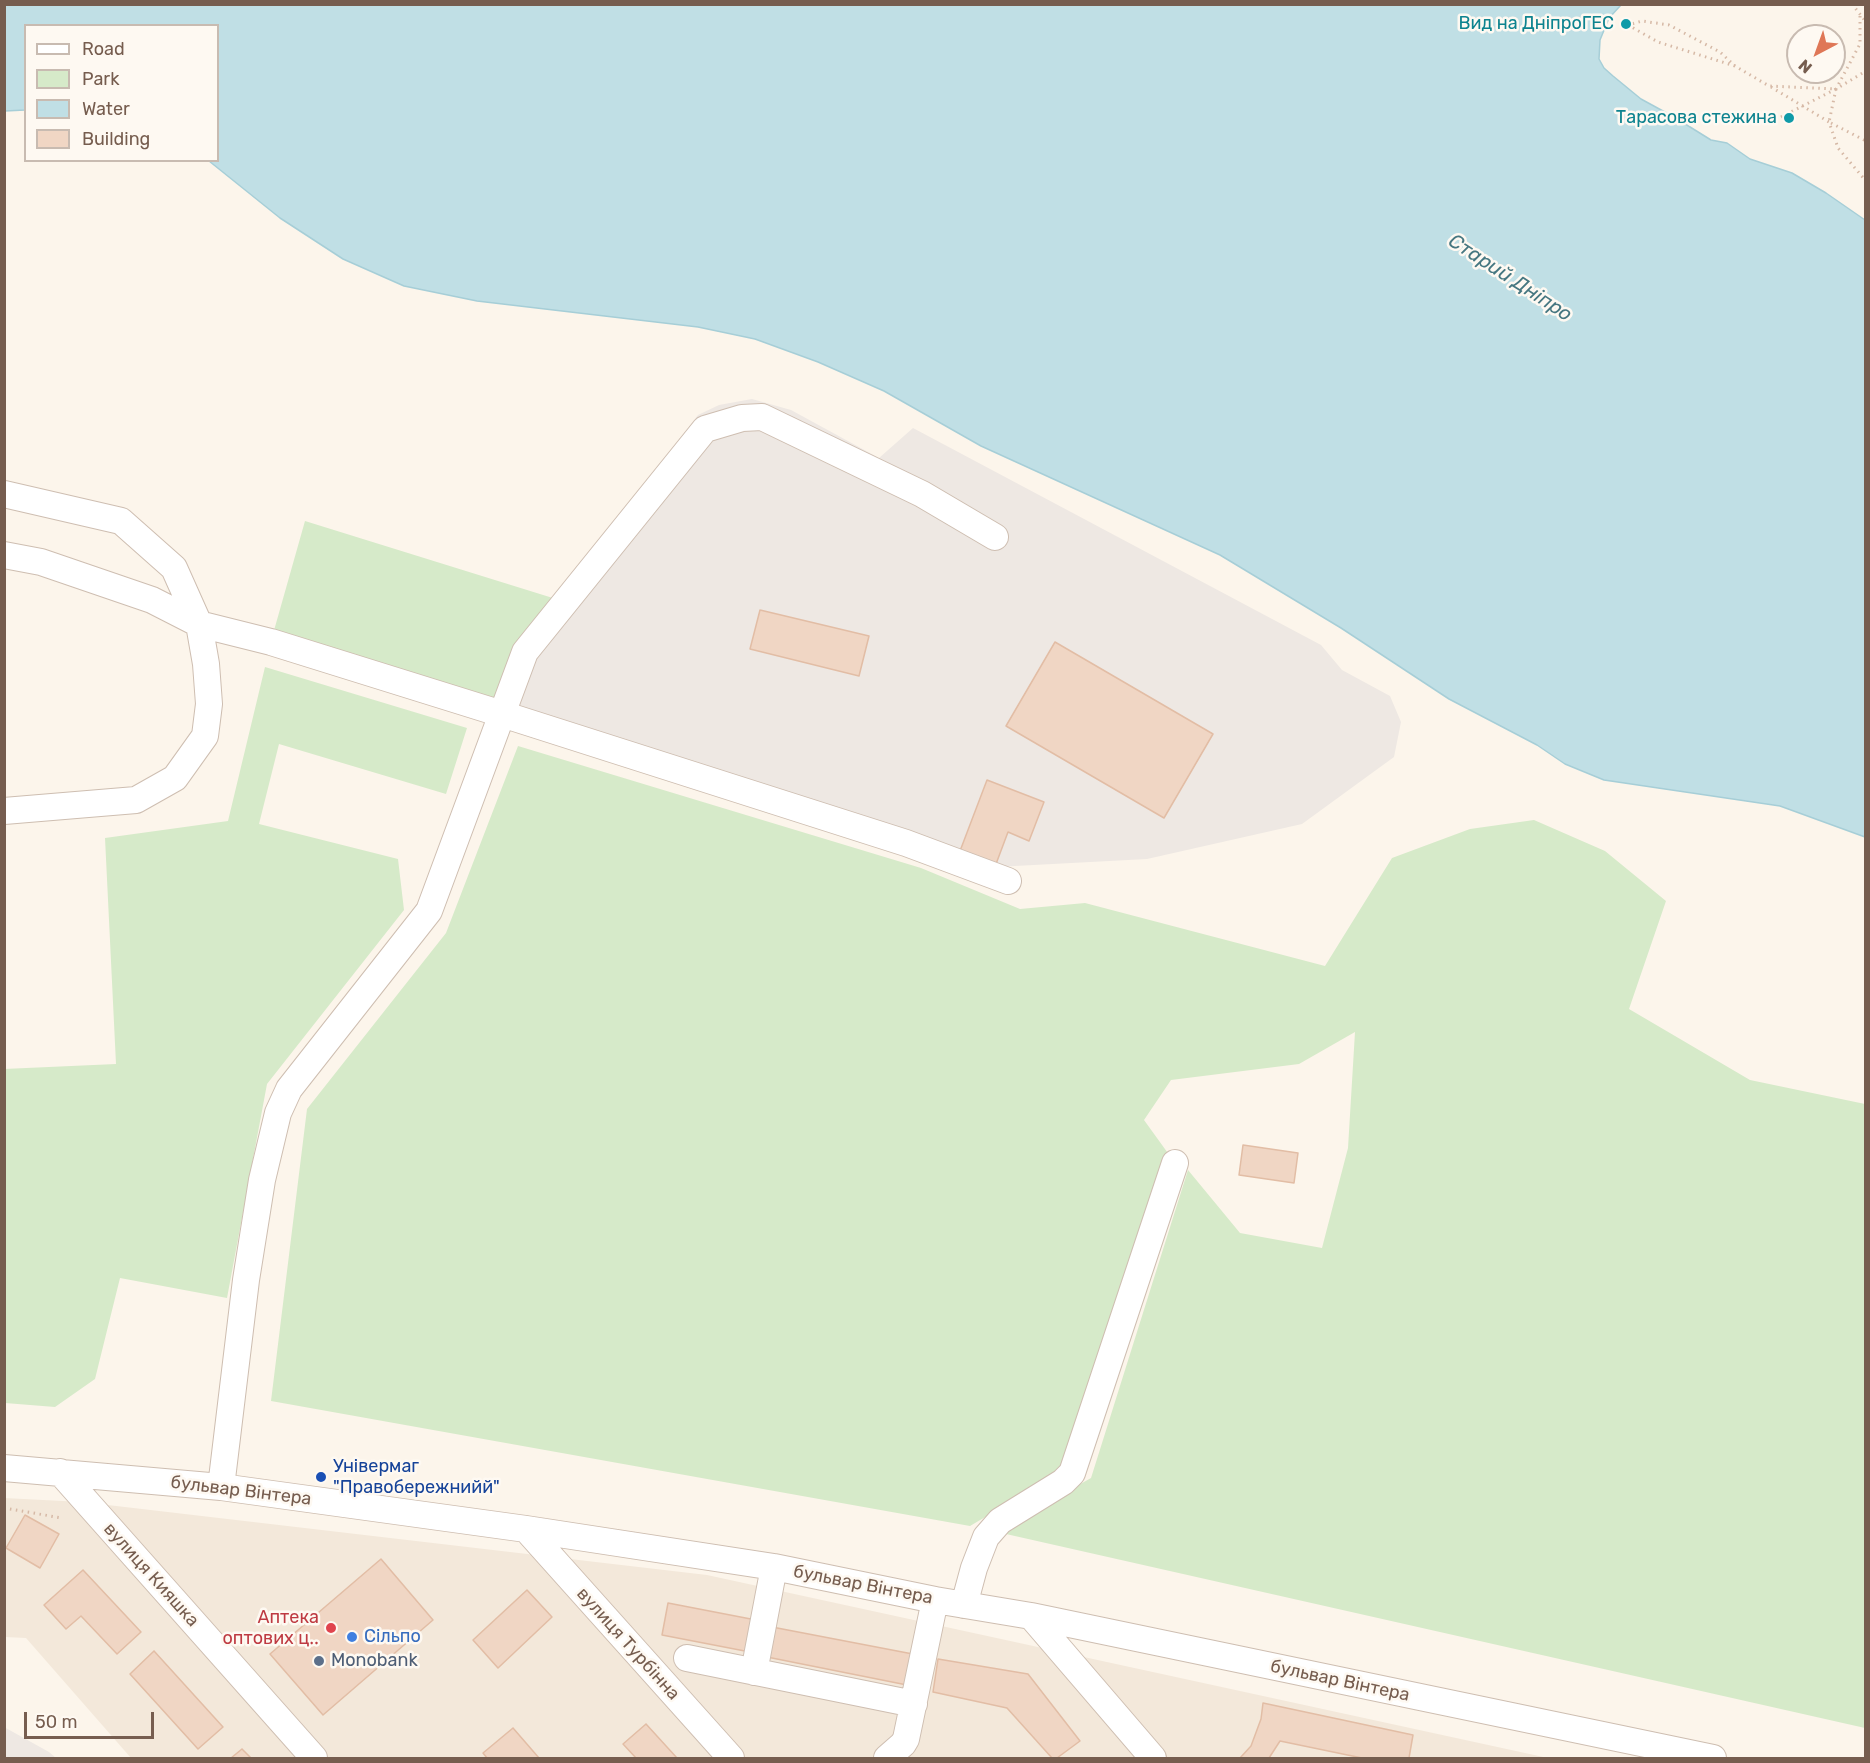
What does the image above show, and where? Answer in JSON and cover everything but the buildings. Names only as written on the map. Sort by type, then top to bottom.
[{"type":"street","points":[[221,1487],[246,1280],[262,1179],[278,1113],[289,1089],[429,911],[525,652],[705,429],[742,418],[762,417],[922,494],[995,537]]},
{"type":"street","points":[[4,494],[122,521],[174,568],[198,624],[206,664],[210,704],[205,736],[175,778],[136,800],[4,811]]},
{"type":"street","points":[[4,555],[41,562],[152,600],[198,624],[271,642],[502,714],[906,843],[1008,881]]},
{"type":"street","points":[[964,1605],[974,1568],[986,1537],[1000,1521],[1063,1482],[1072,1473],[1175,1163]]},
{"type":"street","name":"бульвар Вінтера","points":[[4,1468],[221,1487],[526,1529],[774,1567],[935,1600],[1031,1616],[1713,1758]]},
{"type":"street","name":"вулиця Кияшка","points":[[60,1472],[314,1758]]},
{"type":"street","name":"вулиця Турбінна","points":[[526,1529],[731,1758]]},
{"type":"street","points":[[754,1672],[774,1567]]},
{"type":"street","points":[[887,1758],[906,1739],[935,1600]]},
{"type":"street","points":[[1031,1616],[1153,1758]]},
{"type":"street","points":[[687,1658],[914,1704]]},
{"type":"path","points":[[1852,4],[1866,22]]},
{"type":"path","points":[[1860,16],[1860,44],[1836,89],[1829,122],[1838,148],[1866,181]]},
{"type":"path","points":[[1735,66],[1658,42],[1628,25],[1642,21],[1669,25],[1720,52],[1735,66],[1829,122],[1866,141]]},
{"type":"path","points":[[1779,118],[1866,71]]},
{"type":"path","points":[[1769,86],[1836,89]]},
{"type":"path","points":[[4,1508],[62,1518]]},
{"type":"shaded area","points":[[752,399],[791,410],[879,458],[913,428],[1321,645],[1342,670],[1390,696],[1401,722],[1394,757],[1302,824],[1147,859],[996,867],[497,702],[516,650],[698,415],[719,405]]},
{"type":"shaded area","points":[[4,1498],[82,1502],[707,1575],[1548,1758],[131,1758],[26,1638],[5,1637]]},
{"type":"shaded area","points":[[4,1727],[49,1752],[56,1758],[5,1758]]},
{"type":"green space","points":[[305,521],[556,599],[497,702],[273,634]]},
{"type":"green space","points":[[265,667],[467,728],[446,794],[279,744],[259,824],[398,859],[404,910],[267,1084],[227,1298],[120,1278],[95,1379],[55,1407],[5,1403],[4,1069],[116,1064],[105,838],[228,821]]},
{"type":"green space","points":[[518,746],[921,868],[1020,909],[1085,903],[1325,966],[1392,858],[1470,829],[1534,820],[1605,851],[1666,901],[1629,1009],[1750,1080],[1865,1104],[1865,1728],[1006,1534],[1017,1520],[1091,1478],[1188,1170],[1240,1233],[1322,1248],[1348,1148],[1355,1032],[1299,1064],[1171,1080],[1144,1120],[1170,1156],[1070,1467],[970,1526],[271,1401],[307,1109],[446,933]]},
{"type":"water","name":"Старий Дніпро","points":[[4,5],[1621,5],[1609,18],[1600,40],[1599,59],[1604,68],[1613,76],[1641,99],[1711,140],[1727,143],[1750,159],[1792,173],[1865,220],[1865,837],[1780,806],[1604,780],[1565,764],[1537,745],[1449,699],[1341,628],[1220,555],[981,446],[884,391],[818,362],[755,339],[698,327],[477,301],[404,286],[343,259],[280,218],[210,162],[219,162],[219,24],[24,24],[24,110],[5,111]]},
{"type":"place","name":"Вид на ДніпроГЕС","points":[[1626,24]]},
{"type":"place","name":"Тарасова стежина","points":[[1789,118]]},
{"type":"place","name":"Універмаг \"Правобережнийй\"","points":[[321,1477]]},
{"type":"place","name":"Аптека оптових ц‥","points":[[331,1628]]},
{"type":"place","name":"Сільпо","points":[[352,1637]]},
{"type":"place","name":"Monobank","points":[[319,1661]]}]
